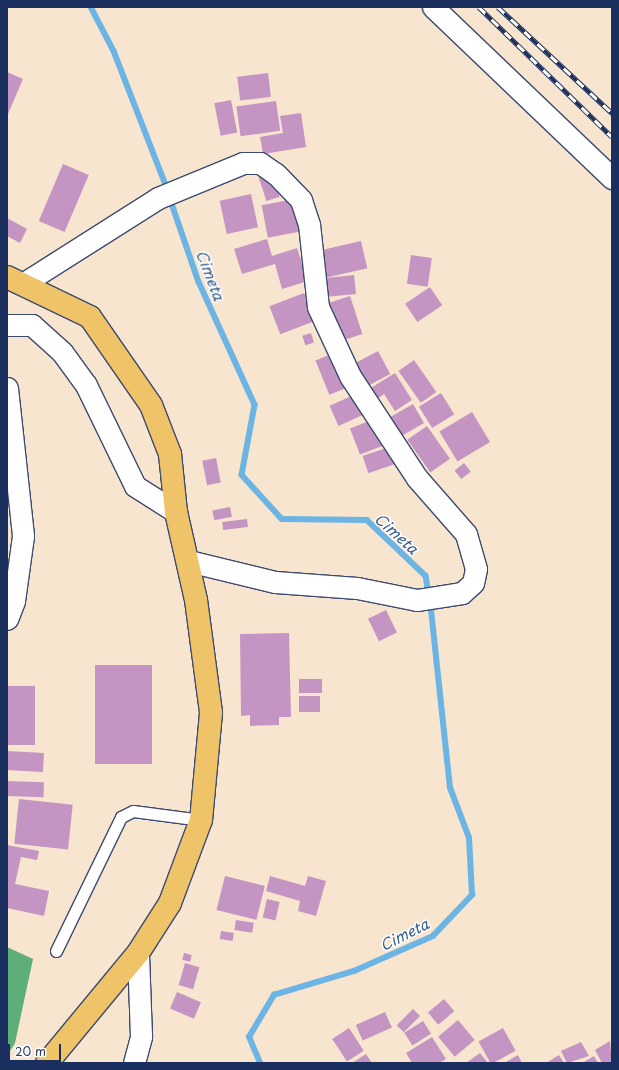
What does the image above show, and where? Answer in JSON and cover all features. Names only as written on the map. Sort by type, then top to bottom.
[{"type":"highway","points":[[15,280],[90,317],[151,405],[170,454],[176,512],[188,561],[211,713],[201,820],[170,903],[138,953],[47,1063]]},
{"type":"street","points":[[433,7],[612,178]]},
{"type":"street","points":[[15,280],[158,198],[188,184],[243,163],[260,163],[276,174],[302,200],[309,224],[318,307],[350,376],[417,478],[466,534],[476,569],[473,583],[462,593],[417,600],[357,588],[275,582],[188,561]]},
{"type":"street","points":[[7,325],[32,325],[62,352],[86,385],[135,486],[176,512]]},
{"type":"street","points":[[7,388],[23,536],[14,601],[7,619]]},
{"type":"street","points":[[134,1063],[140,1036],[138,953]]},
{"type":"lane","points":[[56,951],[121,817],[133,810],[201,820]]},
{"type":"green space","points":[[7,947],[33,959],[15,1043],[7,1056]]},
{"type":"building","points":[[7,72],[23,79],[8,114],[7,113]]},
{"type":"building","points":[[268,73],[271,97],[240,101],[237,77]]},
{"type":"building","points":[[231,100],[237,132],[221,136],[214,103]]},
{"type":"building","points":[[276,101],[280,131],[241,136],[236,107]]},
{"type":"building","points":[[301,113],[306,147],[263,154],[260,137],[283,133],[280,116]]},
{"type":"building","points":[[63,164],[89,175],[65,232],[39,221]]},
{"type":"building","points":[[272,173],[280,197],[266,201],[259,177]]},
{"type":"building","points":[[251,194],[258,227],[227,234],[220,201]]},
{"type":"building","points":[[294,199],[300,231],[268,238],[262,205]]},
{"type":"building","points":[[7,218],[27,229],[20,243],[7,236]]},
{"type":"building","points":[[267,239],[272,256],[297,248],[308,281],[282,289],[275,264],[242,274],[234,249]]},
{"type":"building","points":[[361,241],[367,268],[321,279],[314,252]]},
{"type":"building","points":[[411,255],[432,258],[428,287],[407,284]]},
{"type":"building","points":[[354,275],[356,294],[328,297],[326,278]]},
{"type":"building","points":[[430,287],[442,305],[417,322],[405,304]]},
{"type":"building","points":[[304,293],[315,321],[280,334],[269,306]]},
{"type":"building","points":[[350,296],[362,334],[337,342],[324,304]]},
{"type":"building","points":[[311,333],[314,343],[305,345],[302,336]]},
{"type":"building","points":[[378,351],[390,374],[364,388],[352,365]]},
{"type":"building","points":[[334,353],[348,387],[329,395],[315,360]]},
{"type":"building","points":[[414,360],[436,392],[421,403],[398,371]]},
{"type":"building","points":[[395,373],[412,400],[395,411],[384,394],[373,402],[366,391]]},
{"type":"building","points":[[441,393],[454,414],[432,428],[419,407]]},
{"type":"building","points":[[356,394],[365,414],[338,426],[330,406]]},
{"type":"building","points":[[413,404],[424,423],[399,438],[388,418]]},
{"type":"building","points":[[472,412],[490,442],[457,462],[439,432]]},
{"type":"building","points":[[377,418],[387,444],[360,455],[350,428]]},
{"type":"building","points":[[427,426],[450,459],[430,473],[407,440]]},
{"type":"building","points":[[389,447],[395,464],[368,473],[363,456]]},
{"type":"building","points":[[216,458],[221,483],[207,485],[202,461]]},
{"type":"building","points":[[464,463],[471,472],[461,479],[455,470]]},
{"type":"building","points":[[230,507],[232,517],[214,520],[212,510]]},
{"type":"building","points":[[247,519],[248,527],[223,530],[222,522]]},
{"type":"building","points":[[386,610],[397,632],[379,641],[368,619]]},
{"type":"building","points":[[289,633],[291,717],[279,717],[279,725],[250,726],[250,715],[241,716],[240,634]]},
{"type":"building","points":[[95,665],[152,665],[152,764],[95,764]]},
{"type":"building","points":[[299,679],[322,679],[322,693],[299,693]]},
{"type":"building","points":[[7,686],[35,686],[35,745],[7,745]]},
{"type":"building","points":[[299,696],[320,696],[320,712],[299,712]]},
{"type":"building","points":[[7,751],[44,753],[43,772],[7,770]]},
{"type":"building","points":[[7,781],[44,782],[43,797],[7,796]]},
{"type":"building","points":[[19,799],[73,805],[68,849],[14,844]]},
{"type":"building","points":[[7,845],[39,851],[37,860],[21,857],[15,884],[49,891],[44,916],[7,908]]},
{"type":"building","points":[[225,876],[265,886],[256,920],[217,910]]},
{"type":"building","points":[[270,876],[305,886],[308,876],[326,881],[316,916],[298,911],[300,901],[266,891]]},
{"type":"building","points":[[267,899],[280,902],[275,920],[263,918]]},
{"type":"building","points":[[236,920],[254,923],[252,933],[234,930]]},
{"type":"building","points":[[221,931],[234,933],[233,941],[220,939]]},
{"type":"building","points":[[184,953],[192,955],[190,962],[182,960]]},
{"type":"building","points":[[185,963],[199,967],[193,989],[179,985]]},
{"type":"building","points":[[177,992],[201,1002],[194,1019],[170,1009]]},
{"type":"building","points":[[444,999],[454,1011],[438,1025],[428,1012]]},
{"type":"building","points":[[413,1009],[420,1016],[404,1032],[397,1025]]},
{"type":"building","points":[[385,1012],[392,1028],[363,1041],[356,1025]]},
{"type":"building","points":[[458,1020],[475,1040],[455,1057],[438,1037]]},
{"type":"building","points":[[423,1021],[431,1034],[412,1045],[404,1033]]},
{"type":"building","points":[[349,1028],[364,1051],[347,1062],[332,1039]]},
{"type":"building","points":[[503,1028],[516,1051],[493,1063],[490,1063],[479,1042]]},
{"type":"building","points":[[432,1037],[446,1059],[439,1063],[412,1063],[406,1053]]},
{"type":"building","points":[[610,1041],[612,1063],[602,1063],[595,1050]]},
{"type":"building","points":[[581,1042],[589,1056],[567,1063],[561,1051]]},
{"type":"building","points":[[480,1053],[488,1063],[466,1063]]},
{"type":"building","points":[[366,1054],[372,1063],[352,1063]]},
{"type":"building","points":[[518,1055],[522,1063],[504,1063]]},
{"type":"building","points":[[559,1055],[564,1063],[546,1063]]},
{"type":"building","points":[[594,1056],[598,1063],[582,1063]]},
{"type":"waterway","name":"Cimeta","points":[[91,7],[114,51],[168,190]]},
{"type":"waterway","name":"Cimeta","points":[[170,198],[199,282],[255,405],[242,475],[282,519],[367,520],[426,576],[429,594]]},
{"type":"waterway","name":"Cimeta","points":[[260,1063],[249,1037],[274,995],[354,971],[433,936],[472,895],[469,838],[450,788],[430,602]]},
{"type":"railway","points":[[479,7],[612,137]]},
{"type":"railway","points":[[498,7],[612,113]]}]
